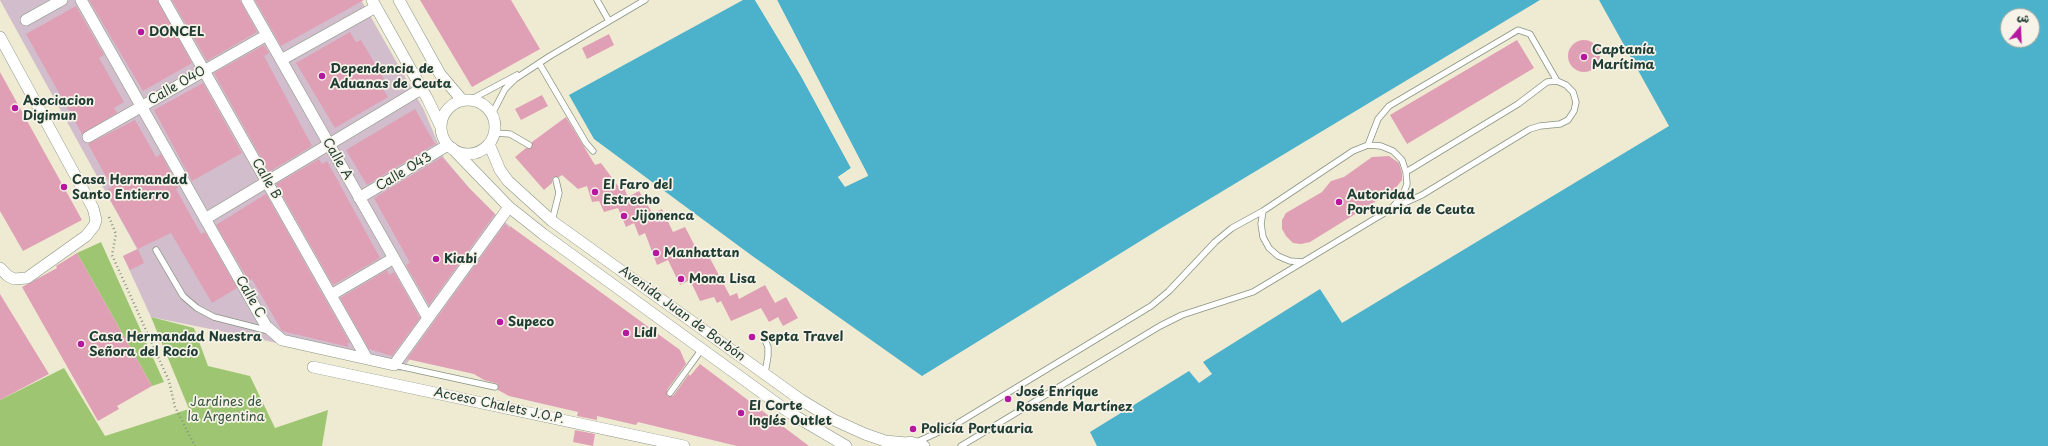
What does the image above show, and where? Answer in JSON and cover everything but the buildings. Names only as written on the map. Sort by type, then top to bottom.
[{"type":"street","points":[[26,20],[62,0]]},
{"type":"street","name":"Calle C","points":[[81,0],[271,332],[288,342],[394,365]]},
{"type":"street","name":"Calle B","points":[[164,0],[367,359]]},
{"type":"street","name":"Calle A","points":[[247,0],[328,145],[428,318]]},
{"type":"street","points":[[401,1],[440,74],[466,100]]},
{"type":"street","points":[[281,60],[374,3],[441,127],[444,140],[450,147],[459,152],[475,153],[489,144],[494,133],[495,126],[492,114],[482,104],[466,100],[456,102],[447,110],[443,115],[441,127]]},
{"type":"street","name":"Calle 040","points":[[88,137],[267,35]]},
{"type":"street","points":[[0,37],[94,208],[96,220],[94,226],[86,236],[27,278],[14,279],[8,276],[0,268]]},
{"type":"street","points":[[205,219],[421,89]]},
{"type":"street","name":"Avenida Juan de Borbón","points":[[489,144],[500,170],[508,181],[552,221],[801,400],[834,420],[875,438],[911,444]]},
{"type":"street","name":"Calle 043","points":[[359,198],[450,147]]},
{"type":"street","name":"Avenida Juan de Borbón","points":[[450,147],[509,207],[543,234],[703,348],[790,413],[846,446]]},
{"type":"street","points":[[394,365],[509,207]]},
{"type":"street","points":[[331,295],[394,258]]},
{"type":"street","name":"Acceso Chalets J.O.P.","points":[[313,367],[684,446]]},
{"type":"lane","points":[[597,0],[609,21]]},
{"type":"lane","points":[[492,114],[506,89],[527,71],[646,0]]},
{"type":"lane","points":[[1368,145],[1378,119],[1389,106],[1518,30],[1530,34],[1557,81]]},
{"type":"lane","points":[[539,63],[586,143],[593,151]]},
{"type":"lane","points":[[466,100],[501,82],[527,71]]},
{"type":"lane","points":[[961,446],[1171,320],[1252,292],[1391,209],[1422,194],[1530,129],[1540,126],[1560,124],[1568,120],[1574,111],[1575,106],[1573,92],[1566,85],[1557,81],[1547,82],[1518,104],[1406,172]]},
{"type":"lane","points":[[494,133],[510,134],[529,146]]},
{"type":"lane","points":[[911,444],[944,431],[1151,306],[1173,287],[1224,235],[1353,151],[1368,145],[1381,146],[1393,151],[1402,160],[1406,172],[1407,184],[1403,195],[1391,209]]},
{"type":"lane","points":[[552,221],[559,193],[556,180]]},
{"type":"lane","points":[[1263,211],[1261,224],[1263,236],[1269,248],[1278,256],[1290,261],[1303,262]]},
{"type":"lane","points":[[156,250],[183,296],[197,308],[214,317],[271,332]]},
{"type":"lane","points":[[764,338],[768,347],[765,373]]},
{"type":"lane","points":[[670,393],[703,348]]},
{"type":"lane","points":[[394,365],[495,387]]},
{"type":"shaded area","points":[[0,0],[361,0],[424,110],[444,158],[470,189],[496,215],[510,226],[401,371],[250,337],[151,317],[123,256],[137,249]]},
{"type":"green space","points":[[101,242],[164,382],[152,386],[77,253]]},
{"type":"green space","name":"Jardines de la Argentina","points":[[151,317],[194,328],[208,366],[250,376],[275,428],[328,410],[322,446],[0,446],[0,400],[64,368],[105,436],[189,409]]},
{"type":"water","points":[[743,0],[755,0],[801,76],[851,168],[838,177],[845,186],[868,175],[777,0],[1540,0],[1163,227],[922,376],[751,255],[594,139],[569,95]]},
{"type":"water","points":[[1599,0],[2048,0],[2048,446],[1097,446],[1090,432],[1189,371],[1199,383],[1212,374],[1203,362],[1320,289],[1342,323],[1669,126]]},
{"type":"pier","points":[[755,0],[758,0],[803,75],[853,167],[852,170],[841,177],[846,184],[866,175],[775,0],[777,0],[868,176],[845,187],[838,177],[851,168],[801,76]]},
{"type":"place","name":"DONCEL","points":[[141,32]]},
{"type":"place","name":"Captanía Marítima","points":[[1584,57]]},
{"type":"place","name":"Dependencia de Aduanas de Ceuta","points":[[322,76]]},
{"type":"place","name":"Asociacion Digimun","points":[[15,108]]},
{"type":"place","name":"Casa Hermandad Santo Entierro","points":[[64,187]]},
{"type":"place","name":"El Faro del Estrecho","points":[[595,192]]},
{"type":"place","name":"Autoridad Portuaria de Ceuta","points":[[1339,202]]},
{"type":"place","name":"Jijonenca","points":[[624,216]]},
{"type":"place","name":"Manhattan","points":[[656,253]]},
{"type":"place","name":"Kiabi","points":[[436,259]]},
{"type":"place","name":"Mona Lisa","points":[[681,279]]},
{"type":"place","name":"Supeco","points":[[500,322]]},
{"type":"place","name":"Lidl","points":[[626,333]]},
{"type":"place","name":"Septa Travel","points":[[752,337]]},
{"type":"place","name":"Casa Hermandad Nuestra Señora del Rocío","points":[[81,344]]},
{"type":"place","name":"José Enrique Rosende Martínez","points":[[1008,399]]},
{"type":"place","name":"El Corte Inglés Outlet","points":[[741,413]]},
{"type":"place","name":"Policía Portuaria","points":[[913,429]]}]
